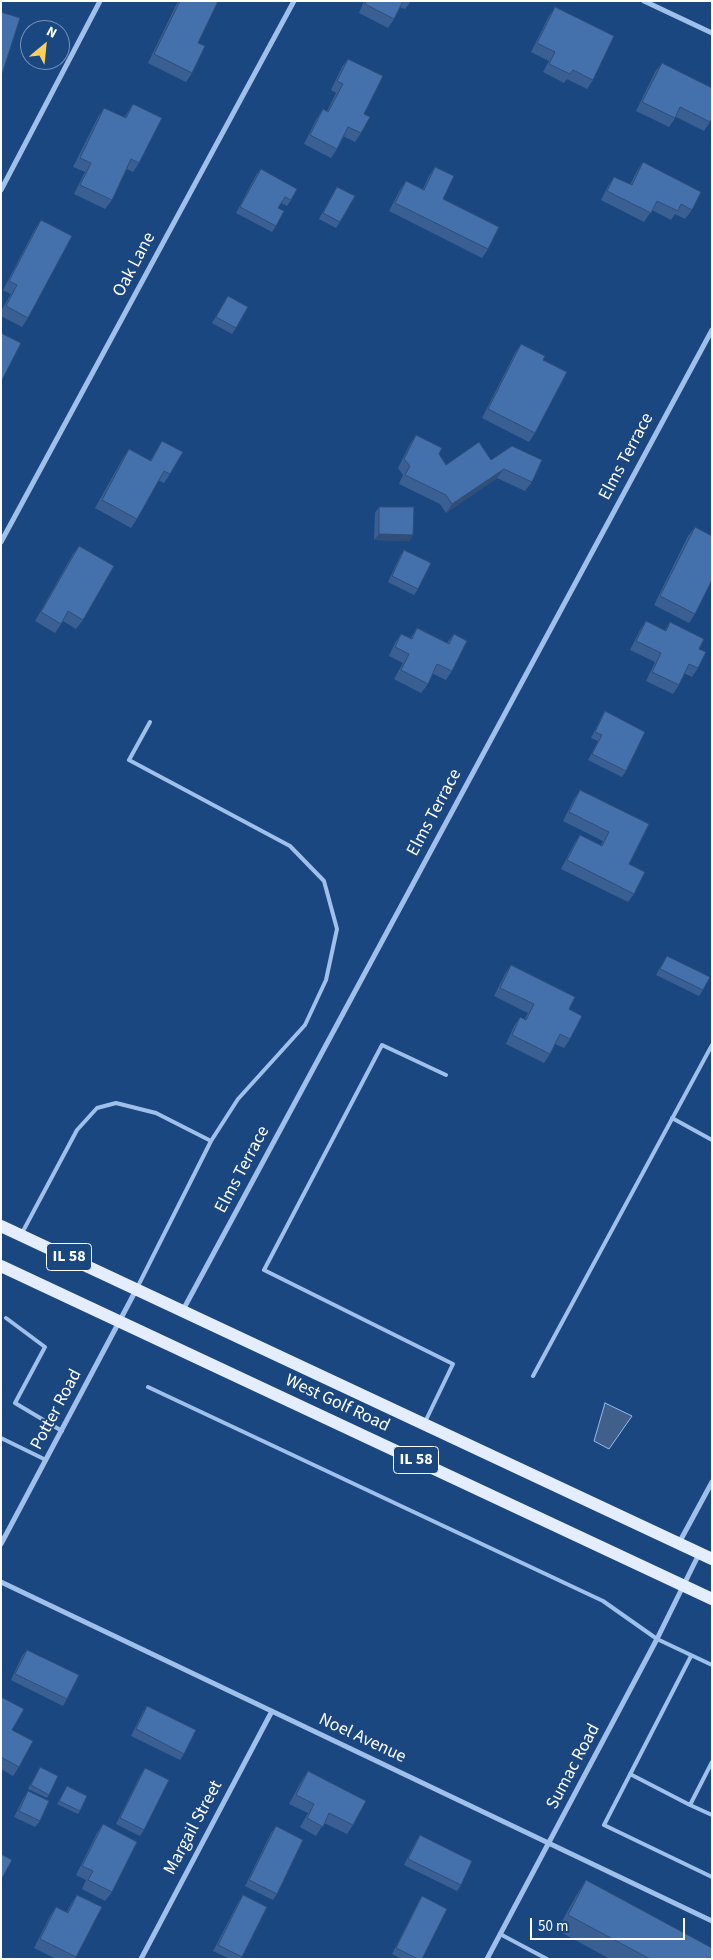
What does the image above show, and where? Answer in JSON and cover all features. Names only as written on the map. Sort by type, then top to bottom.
[{"type":"main road","name":"West Golf Road","points":[[1,1226],[712,1559]]},
{"type":"main road","name":"West Golf Road","points":[[1,1266],[712,1599]]},
{"type":"street","points":[[1,190],[100,1]]},
{"type":"street","name":"Oak Lane","points":[[1,542],[294,1]]},
{"type":"street","points":[[644,1],[712,33]]},
{"type":"street","name":"Elms Terrace","points":[[183,1311],[712,330]]},
{"type":"street","name":"Potter Road","points":[[1,1544],[136,1289]]},
{"type":"street","points":[[679,1544],[712,1482]]},
{"type":"street","name":"Sumac Road","points":[[487,1959],[657,1639],[699,1553]]},
{"type":"street","name":"Noel Avenue","points":[[1,1582],[712,1921]]},
{"type":"street","name":"Margail Street","points":[[141,1959],[272,1711]]},
{"type":"lane","points":[[136,1289],[211,1141],[238,1099],[305,1025],[326,980],[336,929],[324,881],[290,846],[129,760],[150,722]]},
{"type":"lane","points":[[424,1424],[453,1364],[264,1270],[382,1045],[446,1075]]},
{"type":"lane","points":[[533,1376],[712,1045]]},
{"type":"lane","points":[[20,1235],[77,1130],[97,1108],[116,1103],[156,1113],[211,1141]]},
{"type":"lane","points":[[672,1118],[712,1140]]},
{"type":"lane","points":[[6,1318],[45,1347],[15,1404],[62,1431]]},
{"type":"lane","points":[[148,1387],[603,1601],[657,1639],[712,1665]]},
{"type":"lane","points":[[1,1438],[46,1460]]},
{"type":"lane","points":[[691,1656],[604,1825],[712,1877]]},
{"type":"lane","points":[[690,1805],[712,1762]]},
{"type":"lane","points":[[630,1774],[712,1815]]},
{"type":"lane","points":[[500,1934],[547,1959]]},
{"type":"water","points":[[605,1403],[632,1416],[609,1449],[594,1441]]},
{"type":"building","points":[[180,1],[218,1],[198,43],[205,46],[192,73],[154,54]]},
{"type":"building","points":[[366,1],[403,1],[394,19],[365,4]]},
{"type":"building","points":[[555,7],[614,36],[593,80],[573,70],[570,74],[549,64],[555,52],[537,43]]},
{"type":"building","points":[[1,12],[20,18],[1,77]]},
{"type":"building","points":[[348,59],[383,76],[364,114],[370,117],[361,133],[348,127],[337,149],[310,135],[323,109],[328,112],[343,84],[337,81]]},
{"type":"building","points":[[662,63],[712,88],[712,118],[710,122],[680,107],[675,118],[642,102]]},
{"type":"building","points":[[133,104],[162,118],[139,163],[131,159],[112,200],[80,185],[91,163],[80,158],[104,108],[126,118]]},
{"type":"building","points":[[643,162],[701,192],[692,210],[681,204],[678,211],[657,201],[651,213],[607,191],[614,177],[632,185]]},
{"type":"building","points":[[435,167],[454,176],[443,199],[499,227],[488,249],[395,203],[406,181],[424,190]]},
{"type":"building","points":[[261,169],[297,189],[291,200],[285,197],[278,208],[284,211],[276,226],[240,207]]},
{"type":"building","points":[[337,187],[355,196],[340,222],[323,213]]},
{"type":"building","points":[[41,220],[72,236],[28,318],[6,306],[17,285],[9,281]]},
{"type":"building","points":[[228,296],[248,307],[236,328],[216,317]]},
{"type":"building","points":[[1,333],[21,343],[1,382]]},
{"type":"building","points":[[521,344],[545,356],[543,360],[567,372],[535,433],[488,409]]},
{"type":"building","points":[[416,435],[442,448],[439,454],[446,465],[479,442],[491,460],[512,446],[542,460],[532,482],[504,469],[452,504],[446,495],[405,475],[410,466],[404,459]]},
{"type":"building","points":[[162,441],[183,452],[170,474],[164,471],[137,519],[102,500],[129,449],[151,461]]},
{"type":"building","points":[[379,507],[414,507],[413,535],[379,534]]},
{"type":"building","points":[[695,527],[712,536],[712,580],[695,614],[660,596]]},
{"type":"building","points":[[79,546],[114,566],[83,620],[68,611],[61,624],[41,612]]},
{"type":"building","points":[[404,550],[431,563],[418,589],[392,576]]},
{"type":"building","points":[[646,621],[666,631],[670,622],[704,639],[699,649],[706,652],[698,668],[689,664],[679,685],[652,672],[661,653],[636,641]]},
{"type":"building","points":[[417,628],[449,644],[454,634],[467,641],[452,671],[437,664],[428,684],[401,670],[409,654],[395,647],[401,634],[412,639]]},
{"type":"building","points":[[605,711],[645,732],[626,771],[592,754],[602,735],[595,732]]},
{"type":"building","points":[[580,790],[649,824],[629,864],[645,872],[634,894],[567,860],[580,835],[602,846],[609,832],[569,812]]},
{"type":"building","points":[[667,956],[710,977],[703,990],[660,969]]},
{"type":"building","points":[[511,965],[575,997],[569,1009],[582,1016],[570,1039],[560,1034],[550,1054],[512,1035],[520,1017],[526,1020],[534,1004],[500,988]]},
{"type":"building","points":[[27,1650],[79,1675],[67,1699],[15,1674]]},
{"type":"building","points":[[1,1697],[24,1709],[12,1730],[33,1741],[19,1767],[1,1757]]},
{"type":"building","points":[[147,1706],[196,1730],[184,1754],[136,1729]]},
{"type":"building","points":[[40,1767],[58,1776],[49,1795],[31,1785]]},
{"type":"building","points":[[145,1768],[169,1780],[144,1830],[120,1818]]},
{"type":"building","points":[[308,1771],[366,1801],[353,1825],[329,1813],[323,1827],[307,1818],[314,1804],[296,1795]]},
{"type":"building","points":[[67,1786],[87,1796],[80,1811],[59,1801]]},
{"type":"building","points":[[28,1791],[49,1801],[40,1821],[19,1811]]},
{"type":"building","points":[[103,1824],[137,1842],[112,1892],[88,1880],[93,1871],[82,1866]]},
{"type":"building","points":[[276,1826],[303,1840],[277,1894],[249,1880]]},
{"type":"building","points":[[420,1835],[472,1861],[461,1885],[408,1859]]},
{"type":"building","points":[[1,1854],[12,1860],[1,1880]]},
{"type":"building","points":[[586,1880],[712,1948],[712,1959],[650,1959],[568,1915]]},
{"type":"building","points":[[77,1895],[102,1907],[76,1957],[40,1939],[56,1907],[68,1913]]},
{"type":"building","points":[[243,1895],[267,1907],[242,1957],[218,1945]]},
{"type":"building","points":[[422,1896],[447,1909],[422,1959],[418,1959],[396,1948]]}]
